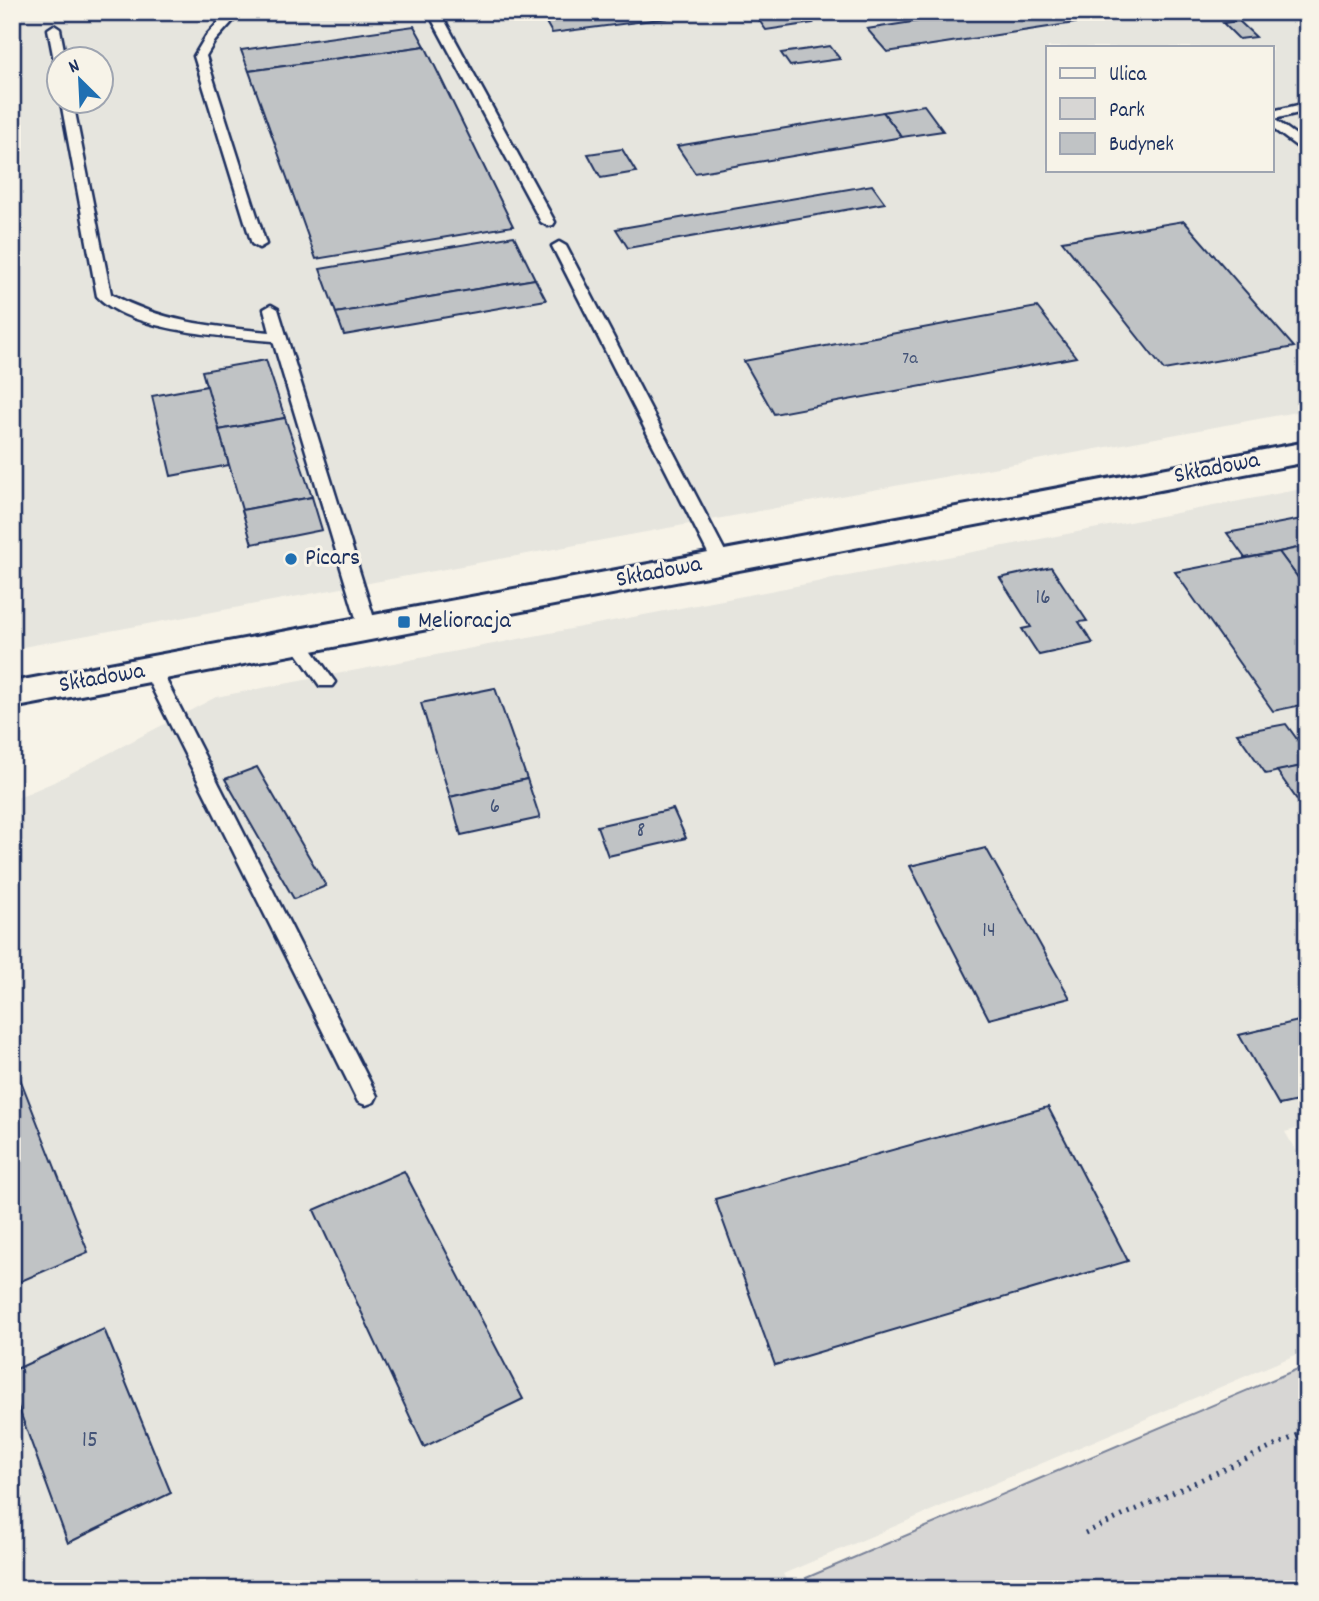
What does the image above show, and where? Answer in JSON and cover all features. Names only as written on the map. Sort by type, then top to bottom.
[{"type":"street","name":"Składowa","points":[[12,695],[1307,452]]},
{"type":"lane","points":[[235,12],[210,40],[200,56],[259,244]]},
{"type":"lane","points":[[434,12],[548,222]]},
{"type":"lane","points":[[54,29],[57,46]]},
{"type":"lane","points":[[1274,115],[1307,107]]},
{"type":"lane","points":[[70,116],[104,296],[136,314],[203,331],[280,337]]},
{"type":"lane","points":[[1274,124],[1307,149]]},
{"type":"lane","points":[[559,246],[721,561]]},
{"type":"lane","points":[[271,309],[368,628]]},
{"type":"lane","points":[[298,642],[326,682]]},
{"type":"lane","points":[[152,670],[366,1096]]},
{"type":"path","points":[[1085,1533],[1307,1431]]},
{"type":"shaded area","points":[[12,12],[1307,12],[1307,410],[12,649]]},
{"type":"shaded area","points":[[1307,488],[1307,1126],[1285,1132],[1307,1169],[1307,1350],[783,1574],[792,1589],[12,1589],[12,800],[54,782],[216,697]]},
{"type":"green space","points":[[1307,1365],[1307,1589],[812,1589],[806,1578]]},
{"type":"building","points":[[540,12],[715,12],[552,33]]},
{"type":"building","points":[[753,12],[804,12],[813,23],[766,30]]},
{"type":"building","points":[[977,12],[1086,12],[1094,20],[887,52],[867,29]]},
{"type":"building","points":[[1239,21],[1256,37],[1239,39],[1223,23]]},
{"type":"building","points":[[414,26],[425,46],[249,71],[241,50]]},
{"type":"building","points":[[425,46],[513,226],[316,259],[249,71]]},
{"type":"building","points":[[830,46],[840,59],[790,66],[781,53]]},
{"type":"building","points":[[924,105],[943,131],[902,137],[883,112]]},
{"type":"building","points":[[883,112],[902,137],[695,173],[677,146]]},
{"type":"building","points":[[622,149],[636,172],[601,178],[588,154]]},
{"type":"building","points":[[872,185],[885,203],[628,248],[616,229]]},
{"type":"building","points":[[1184,221],[1294,347],[1164,370],[1062,241]]},
{"type":"building","points":[[514,236],[535,279],[336,313],[320,269]]},
{"type":"building","points":[[535,279],[546,300],[344,335],[336,313]]},
{"type":"building","points":[[1037,307],[1076,357],[774,414],[744,361]]},
{"type":"building","points":[[266,360],[285,418],[219,430],[202,371]]},
{"type":"building","points":[[207,386],[229,465],[171,476],[152,396]]},
{"type":"building","points":[[285,418],[312,497],[242,510],[219,430]]},
{"type":"building","points":[[312,497],[322,530],[252,544],[242,510]]},
{"type":"building","points":[[1307,518],[1307,546],[1279,552],[1245,558],[1227,533]]},
{"type":"building","points":[[1307,546],[1307,590],[1279,552]]},
{"type":"building","points":[[1279,552],[1307,590],[1307,704],[1273,711],[1175,572]]},
{"type":"building","points":[[1051,567],[1087,621],[1079,622],[1093,643],[1039,655],[1022,629],[1031,627],[1000,578]]},
{"type":"building","points":[[495,688],[527,779],[450,797],[421,703]]},
{"type":"building","points":[[1286,724],[1307,753],[1307,765],[1266,774],[1237,733]]},
{"type":"building","points":[[1307,765],[1307,814],[1277,771]]},
{"type":"building","points":[[257,767],[326,886],[294,899],[225,779]]},
{"type":"building","points":[[527,779],[540,818],[461,835],[450,797]]},
{"type":"building","points":[[673,809],[686,838],[608,856],[597,826]]},
{"type":"building","points":[[986,848],[1070,998],[989,1019],[910,866]]},
{"type":"building","points":[[1307,1019],[1307,1099],[1279,1105],[1239,1035]]},
{"type":"building","points":[[12,1058],[88,1252],[12,1285]]},
{"type":"building","points":[[1048,1107],[1128,1261],[775,1365],[715,1199]]},
{"type":"building","points":[[404,1171],[523,1399],[424,1447],[314,1210]]},
{"type":"building","points":[[104,1329],[171,1493],[68,1543],[12,1390],[12,1371]]},
{"type":"place","name":"Picars","points":[[291,559]]},
{"type":"place","name":"Melioracja","points":[[404,622]]}]
